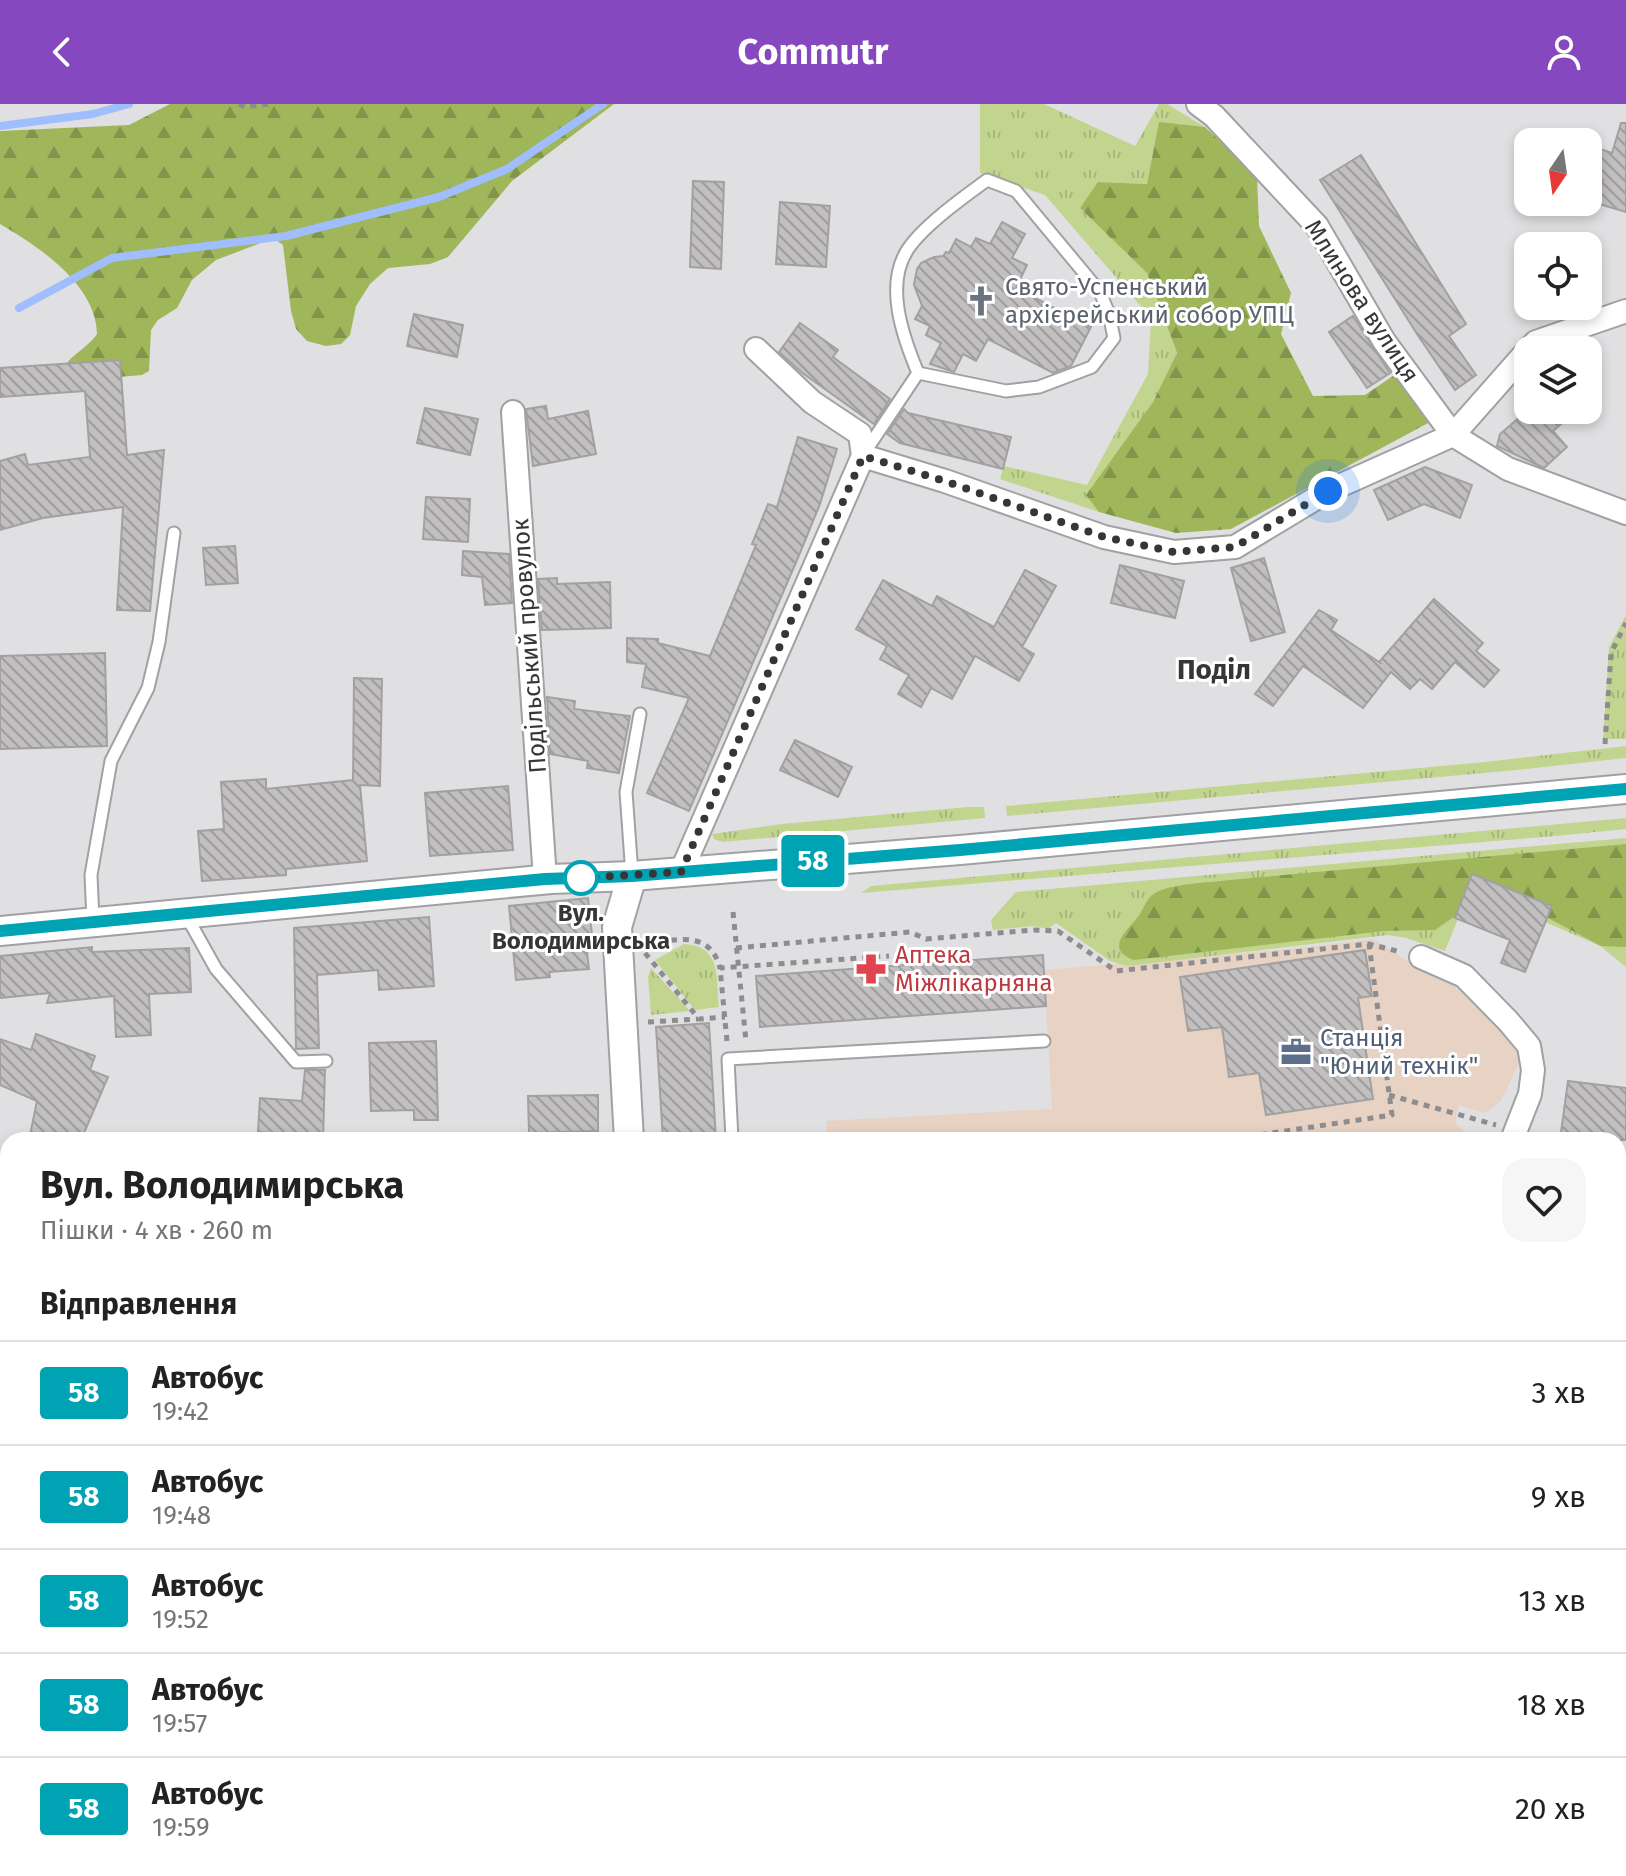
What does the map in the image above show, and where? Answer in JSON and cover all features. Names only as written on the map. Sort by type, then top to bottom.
[{"type":"street","name":"Млинова вулиця","points":[[1198,104],[1214,116],[1317,226],[1384,341],[1453,435],[1508,469],[1624,509]]},
{"type":"street","points":[[1553,336],[1626,311]]},
{"type":"street","points":[[681,872],[863,456],[860,434],[812,402],[756,349]]},
{"type":"street","points":[[863,456],[945,481],[1104,537],[1174,552],[1235,547],[1328,491],[1453,435],[1514,366]]},
{"type":"street","name":"Подільський провулок","points":[[513,412],[545,879]]},
{"type":"street","points":[[0,931],[545,879],[632,876],[960,850],[1626,789]]},
{"type":"street","points":[[629,1132],[617,927],[632,876]]},
{"type":"street","points":[[1421,957],[1464,976],[1529,1046],[1533,1070],[1530,1094],[1515,1132]]},
{"type":"lane","points":[[987,180],[1016,191],[1100,292],[1114,338],[1092,367],[1039,387],[1006,391],[918,373],[900,320],[896,285],[908,250],[949,208],[987,180]]},
{"type":"lane","points":[[863,456],[918,373]]},
{"type":"lane","points":[[93,921],[91,875],[111,761],[148,688],[159,642],[174,533]]},
{"type":"lane","points":[[632,876],[626,792],[640,714]]},
{"type":"lane","points":[[185,913],[216,969],[296,1062],[326,1061]]},
{"type":"lane","points":[[732,1132],[728,1059],[1044,1041]]},
{"type":"path","points":[[239,104],[245,107],[268,104]]},
{"type":"path","points":[[1605,744],[1611,653],[1626,623]]},
{"type":"path","points":[[733,912],[748,1058]]},
{"type":"path","points":[[736,948],[910,932],[926,939],[1034,930],[1058,931],[1116,971],[1369,944],[1421,957]]},
{"type":"path","points":[[645,1022],[725,1017],[717,956],[703,943],[684,939],[647,943]]},
{"type":"path","points":[[1278,1132],[1392,1115],[1369,944]]},
{"type":"path","points":[[644,952],[699,1019]]},
{"type":"path","points":[[720,968],[889,956]]},
{"type":"path","points":[[1389,1095],[1505,1132]]},
{"type":"shaded area","points":[[1374,939],[1425,973],[1462,990],[1522,1057],[1501,1101],[1485,1113],[1459,1105],[1455,1123],[1465,1132],[827,1132],[826,1121],[1052,1109],[1044,970]]},
{"type":"green space","points":[[170,104],[614,104],[512,181],[448,257],[430,264],[388,268],[370,284],[356,306],[350,335],[341,344],[326,346],[307,341],[296,329],[283,245],[276,240],[266,241],[216,260],[192,280],[177,308],[158,320],[151,330],[149,371],[142,375],[83,380],[67,371],[67,363],[97,334],[94,316],[87,299],[63,269],[0,224],[0,131],[129,125]]},
{"type":"green space","points":[[980,104],[1044,104],[1135,146],[1159,104],[1167,104],[1205,127],[1160,123],[1147,184],[1099,182],[1080,208],[1147,273],[1177,354],[1153,402],[1087,495],[1099,512],[1000,479],[1004,466],[1087,485],[1148,374],[1151,318],[1045,195],[980,173]]},
{"type":"green space","points":[[1159,122],[1205,127],[1257,176],[1259,226],[1291,293],[1281,334],[1313,396],[1365,395],[1396,374],[1430,422],[1231,529],[1176,533],[1099,512],[1086,495],[1153,402],[1177,353],[1147,273],[1080,208],[1098,182],[1147,184]]},
{"type":"green space","points":[[1626,615],[1626,739],[1603,739],[1609,647]]},
{"type":"green space","points":[[1626,746],[1626,758],[1007,816],[1006,806]]},
{"type":"green space","points":[[984,807],[985,818],[723,842],[714,839],[712,834],[782,824]]},
{"type":"green space","points":[[1626,818],[1626,829],[1555,836],[861,893],[871,886]]},
{"type":"green space","points":[[1626,838],[1626,967],[1600,946],[1470,889],[1445,951],[1388,935],[1127,966],[1110,961],[1056,923],[1048,929],[1034,926],[993,930],[991,920],[1016,892]]},
{"type":"green space","points":[[1626,844],[1626,947],[1601,946],[1546,917],[1466,900],[1455,916],[1435,930],[1384,931],[1134,960],[1125,956],[1119,946],[1123,935],[1149,898],[1171,887]]},
{"type":"green space","points":[[684,944],[696,946],[711,957],[717,975],[719,1007],[695,1010],[655,960]]},
{"type":"green space","points":[[651,968],[690,1011],[651,1015],[648,977]]},
{"type":"building","points":[[1621,123],[1626,123],[1626,212],[1602,205],[1602,150],[1612,153]]},
{"type":"building","points":[[1361,155],[1466,324],[1449,336],[1476,375],[1455,390],[1320,180]]},
{"type":"building","points":[[693,181],[724,182],[721,269],[690,267]]},
{"type":"building","points":[[780,202],[830,206],[826,267],[776,264]]},
{"type":"building","name":"Свято-Успенський архієрейський собор УПЦ","points":[[1002,222],[1025,234],[1012,258],[1027,265],[1016,288],[1091,327],[1071,366],[1053,373],[988,339],[976,361],[963,354],[954,372],[930,364],[941,343],[926,335],[930,326],[915,319],[922,306],[914,285],[917,269],[921,263],[949,253],[956,239],[971,247],[976,238],[990,244]]},
{"type":"building","points":[[414,314],[463,325],[457,357],[407,346]]},
{"type":"building","points":[[1353,316],[1390,373],[1367,388],[1329,332]]},
{"type":"building","points":[[800,323],[838,350],[833,357],[890,399],[874,424],[801,372],[779,352]]},
{"type":"building","points":[[120,360],[127,455],[164,450],[150,611],[117,610],[123,507],[43,518],[0,530],[0,461],[25,454],[28,465],[90,457],[85,391],[0,397],[0,368]]},
{"type":"building","points":[[546,406],[548,419],[588,411],[596,454],[533,466],[526,409]]},
{"type":"building","points":[[425,408],[478,419],[470,455],[417,443]]},
{"type":"building","points":[[904,409],[908,413],[1011,437],[1003,469],[900,443],[887,434]]},
{"type":"building","points":[[1514,422],[1561,424],[1553,431],[1567,447],[1544,468],[1497,446],[1500,434]]},
{"type":"building","points":[[798,437],[837,449],[820,504],[800,553],[689,811],[647,793],[689,698],[642,687],[646,664],[627,662],[627,638],[658,639],[658,643],[710,656],[756,545],[752,544],[768,504],[777,507]]},
{"type":"building","points":[[1425,467],[1472,485],[1460,518],[1424,504],[1388,520],[1374,490]]},
{"type":"building","points":[[426,497],[470,499],[468,542],[423,539]]},
{"type":"building","points":[[235,546],[238,583],[206,585],[203,548]]},
{"type":"building","points":[[463,551],[509,554],[512,603],[485,605],[482,577],[462,575]]},
{"type":"building","points":[[1264,558],[1285,632],[1251,641],[1231,568]]},
{"type":"building","points":[[1120,565],[1184,581],[1175,618],[1111,603]]},
{"type":"building","points":[[1025,570],[1056,586],[1022,647],[1034,654],[1019,681],[975,656],[952,699],[931,688],[921,707],[898,694],[909,675],[880,659],[887,646],[856,629],[883,580],[932,606],[937,596],[994,627]]},
{"type":"building","points":[[557,578],[557,584],[610,582],[611,628],[542,630],[538,579]]},
{"type":"building","points":[[1434,599],[1483,643],[1476,651],[1499,670],[1484,687],[1455,662],[1432,689],[1420,679],[1410,689],[1391,672],[1363,708],[1303,666],[1273,706],[1255,694],[1319,610],[1337,620],[1331,630],[1379,662]]},
{"type":"building","points":[[105,653],[107,746],[0,749],[0,656]]},
{"type":"building","points":[[354,678],[382,679],[380,786],[360,785],[367,861],[286,869],[286,875],[202,881],[198,831],[224,829],[221,782],[266,779],[266,789],[353,780]]},
{"type":"building","points":[[547,697],[575,701],[574,709],[630,716],[619,773],[587,768],[588,761],[550,754]]},
{"type":"building","points":[[795,740],[852,767],[838,797],[780,770]]},
{"type":"building","points":[[508,786],[513,850],[430,856],[425,793]]},
{"type":"building","points":[[1472,874],[1552,906],[1525,972],[1501,963],[1510,940],[1455,918]]},
{"type":"building","points":[[588,898],[592,935],[585,935],[589,969],[549,972],[550,977],[516,980],[509,906]]},
{"type":"building","points":[[429,917],[434,986],[379,990],[378,970],[317,975],[319,1048],[296,1049],[294,928]]},
{"type":"building","points":[[92,947],[92,952],[189,948],[191,992],[149,994],[151,1035],[116,1037],[114,996],[47,1003],[50,993],[0,998],[0,956]]},
{"type":"building","name":"Станція \"Юний технік\"","points":[[1365,950],[1372,996],[1358,998],[1373,1099],[1266,1115],[1259,1073],[1229,1077],[1222,1027],[1188,1031],[1180,977]]},
{"type":"building","points":[[1043,955],[1046,1006],[760,1027],[756,976]]},
{"type":"building","points":[[709,1023],[716,1132],[663,1132],[656,1027]]},
{"type":"building","points":[[36,1034],[95,1056],[90,1070],[108,1077],[84,1132],[31,1132],[37,1101],[0,1085],[0,1039],[31,1050]]},
{"type":"building","points":[[436,1041],[438,1120],[414,1120],[414,1110],[371,1111],[369,1043]]},
{"type":"building","points":[[305,1070],[325,1070],[323,1132],[258,1132],[260,1098],[302,1101]]},
{"type":"building","points":[[1568,1081],[1626,1088],[1626,1132],[1561,1132]]},
{"type":"building","points":[[598,1095],[598,1131],[529,1132],[528,1096]]},
{"type":"waterway","points":[[0,126],[93,114],[129,104]]},
{"type":"waterway","points":[[19,308],[112,258],[286,236],[439,197],[507,169],[603,104]]},
{"type":"bus line","name":"58","points":[[0,931],[545,879],[632,876],[960,850],[1626,789]]},
{"type":"place","name":"Свято-Успенський архієрейський собор УПЦ","points":[[981,301]]},
{"type":"place","name":"Вул. Володимирська","points":[[581,878]]},
{"type":"place","name":"Аптека Міжлікарняна","points":[[871,969]]},
{"type":"place","name":"Станція \"Юний технік\"","points":[[1296,1052]]},
{"type":"district","name":"Поділ","points":[[1214,669]]},
{"type":"route","points":[[581,878],[681,872],[863,456],[945,481],[1104,537],[1174,552],[1235,547],[1328,491]]}]
